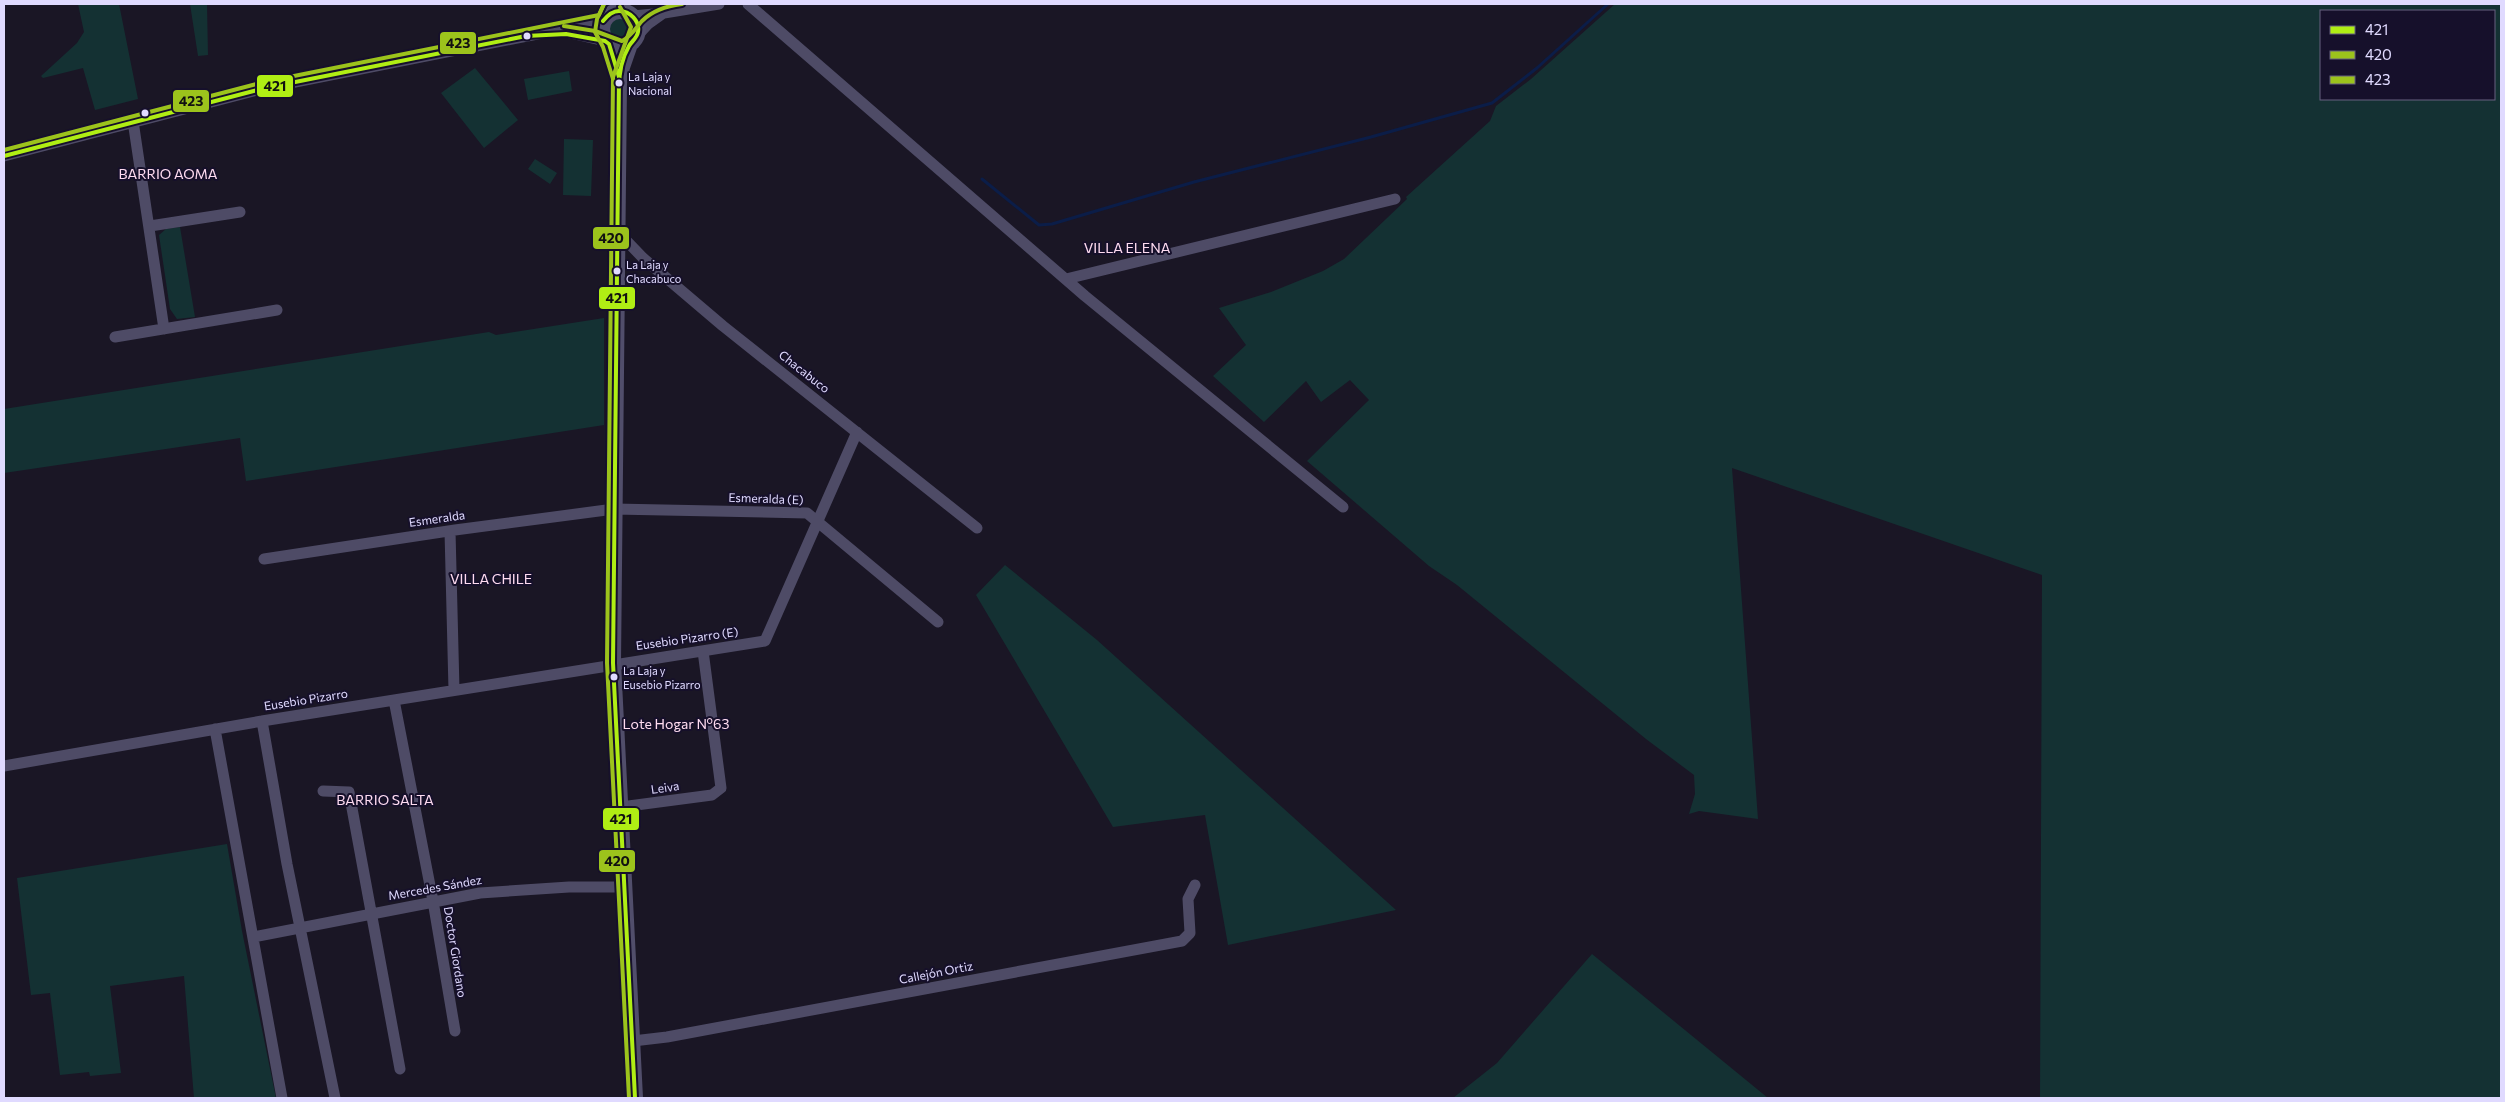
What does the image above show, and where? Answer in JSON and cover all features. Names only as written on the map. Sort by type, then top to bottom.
[{"type":"main road","points":[[619,77],[638,29],[629,11],[621,10],[606,14],[601,31],[607,42],[619,77],[619,233],[613,663],[635,1098]]},
{"type":"main road","points":[[607,42],[616,47],[634,40]]},
{"type":"street","points":[[629,11],[664,13],[719,4]]},
{"type":"street","points":[[748,4],[1066,279],[1343,507]]},
{"type":"street","points":[[634,40],[648,24],[664,13]]},
{"type":"street","points":[[4,156],[265,88],[555,32],[606,14]]},
{"type":"street","points":[[555,32],[571,33],[607,42]]},
{"type":"street","points":[[133,121],[164,329]]},
{"type":"street","points":[[1066,279],[1395,199]]},
{"type":"street","points":[[150,226],[240,212]]},
{"type":"street","name":"Chacabuco","points":[[619,233],[643,258],[723,326],[977,528]]},
{"type":"street","points":[[114,337],[277,310]]},
{"type":"street","points":[[819,522],[857,432]]},
{"type":"street","name":"Esmeralda (E)","points":[[614,509],[807,513],[938,622]]},
{"type":"street","name":"Esmeralda","points":[[264,559],[450,530],[614,509]]},
{"type":"street","name":"Eusebio Pizarro (E)","points":[[613,663],[703,651],[765,640],[819,522]]},
{"type":"street","points":[[450,530],[454,690]]},
{"type":"street","name":"Leiva","points":[[621,807],[712,795],[721,788],[703,651]]},
{"type":"street","name":"Eusebio Pizarro","points":[[4,766],[613,663]]},
{"type":"street","name":"Doctor Giordano","points":[[394,700],[433,901],[455,1031]]},
{"type":"street","points":[[262,721],[300,927],[335,1098]]},
{"type":"street","points":[[215,729],[282,1098]]},
{"type":"street","points":[[323,791],[349,792],[400,1069]]},
{"type":"street","name":"Callejón Ortiz","points":[[633,1041],[667,1038],[1182,941],[1190,933],[1188,899],[1195,885]]},
{"type":"street","name":"Mercedes Sández","points":[[253,937],[433,901],[507,891],[625,887]]},
{"type":"green space","points":[[78,4],[119,4],[138,99],[95,110],[83,68],[43,78],[41,76],[77,43],[84,32]]},
{"type":"green space","points":[[190,4],[207,4],[208,55],[198,56]]},
{"type":"green space","points":[[1615,4],[2501,4],[2501,1098],[2040,1098],[2042,575],[1732,468],[1758,819],[1699,811],[1689,814],[1695,794],[1694,775],[1646,739],[1457,585],[1429,566],[1307,461],[1369,400],[1350,380],[1321,402],[1306,381],[1264,422],[1213,376],[1246,345],[1219,308],[1271,292],[1323,271],[1344,259],[1407,199],[1406,197],[1490,121],[1496,106],[1531,79]]},
{"type":"green space","points":[[623,13],[632,18],[633,27],[622,40],[614,40],[611,36],[610,25],[615,18]]},
{"type":"green space","points":[[475,68],[518,120],[484,148],[441,93]]},
{"type":"green space","points":[[569,71],[572,91],[528,100],[524,79]]},
{"type":"green space","points":[[564,139],[593,140],[591,196],[563,195]]},
{"type":"green space","points":[[535,159],[557,173],[550,184],[528,169]]},
{"type":"green space","points":[[180,227],[195,317],[177,319],[170,309],[159,235],[166,229]]},
{"type":"green space","points":[[604,318],[604,425],[246,481],[240,438],[4,473],[4,409],[489,332],[496,335]]},
{"type":"green space","points":[[1005,565],[1097,640],[1396,910],[1228,945],[1205,815],[1113,827],[976,595]]},
{"type":"green space","points":[[227,844],[242,931],[276,1098],[194,1098],[184,976],[110,986],[121,1073],[90,1076],[89,1072],[60,1075],[50,993],[31,995],[17,878]]},
{"type":"green space","points":[[1592,954],[1768,1098],[1453,1098],[1497,1063]]},
{"type":"waterway","points":[[982,179],[1039,225],[1052,224],[1194,182],[1371,137],[1492,103],[1537,68],[1608,4]]},
{"type":"transit line","name":"420","points":[[604,4],[597,19],[595,32],[603,47],[613,79]]},
{"type":"transit line","name":"423","points":[[4,150],[264,82],[599,15],[604,4]]},
{"type":"transit line","name":"423","points":[[564,26],[595,31],[622,41],[655,11],[682,4]]},
{"type":"transit line","name":"420","points":[[620,7],[631,27],[613,77],[607,663],[629,1098]]},
{"type":"transit line","name":"421","points":[[603,21],[612,13],[623,11],[633,17],[638,28],[636,38],[629,46],[623,61],[619,88]]},
{"type":"transit line","name":"421","points":[[4,156],[265,88],[526,36],[566,34],[605,41],[609,44],[619,77],[613,663],[635,1098]]},
{"type":"place","name":"La Laja y Nacional","points":[[619,83]]},
{"type":"place","name":"La Laja y Chacabuco","points":[[617,271]]},
{"type":"place","name":"La Laja y Eusebio Pizarro","points":[[614,677]]},
{"type":"district","name":"BARRIO AOMA","points":[[168,174]]},
{"type":"district","name":"VILLA ELENA","points":[[1127,248]]},
{"type":"district","name":"VILLA CHILE","points":[[491,579]]},
{"type":"district","name":"Lote Hogar Nº63","points":[[676,724]]},
{"type":"district","name":"BARRIO SALTA","points":[[385,800]]}]
